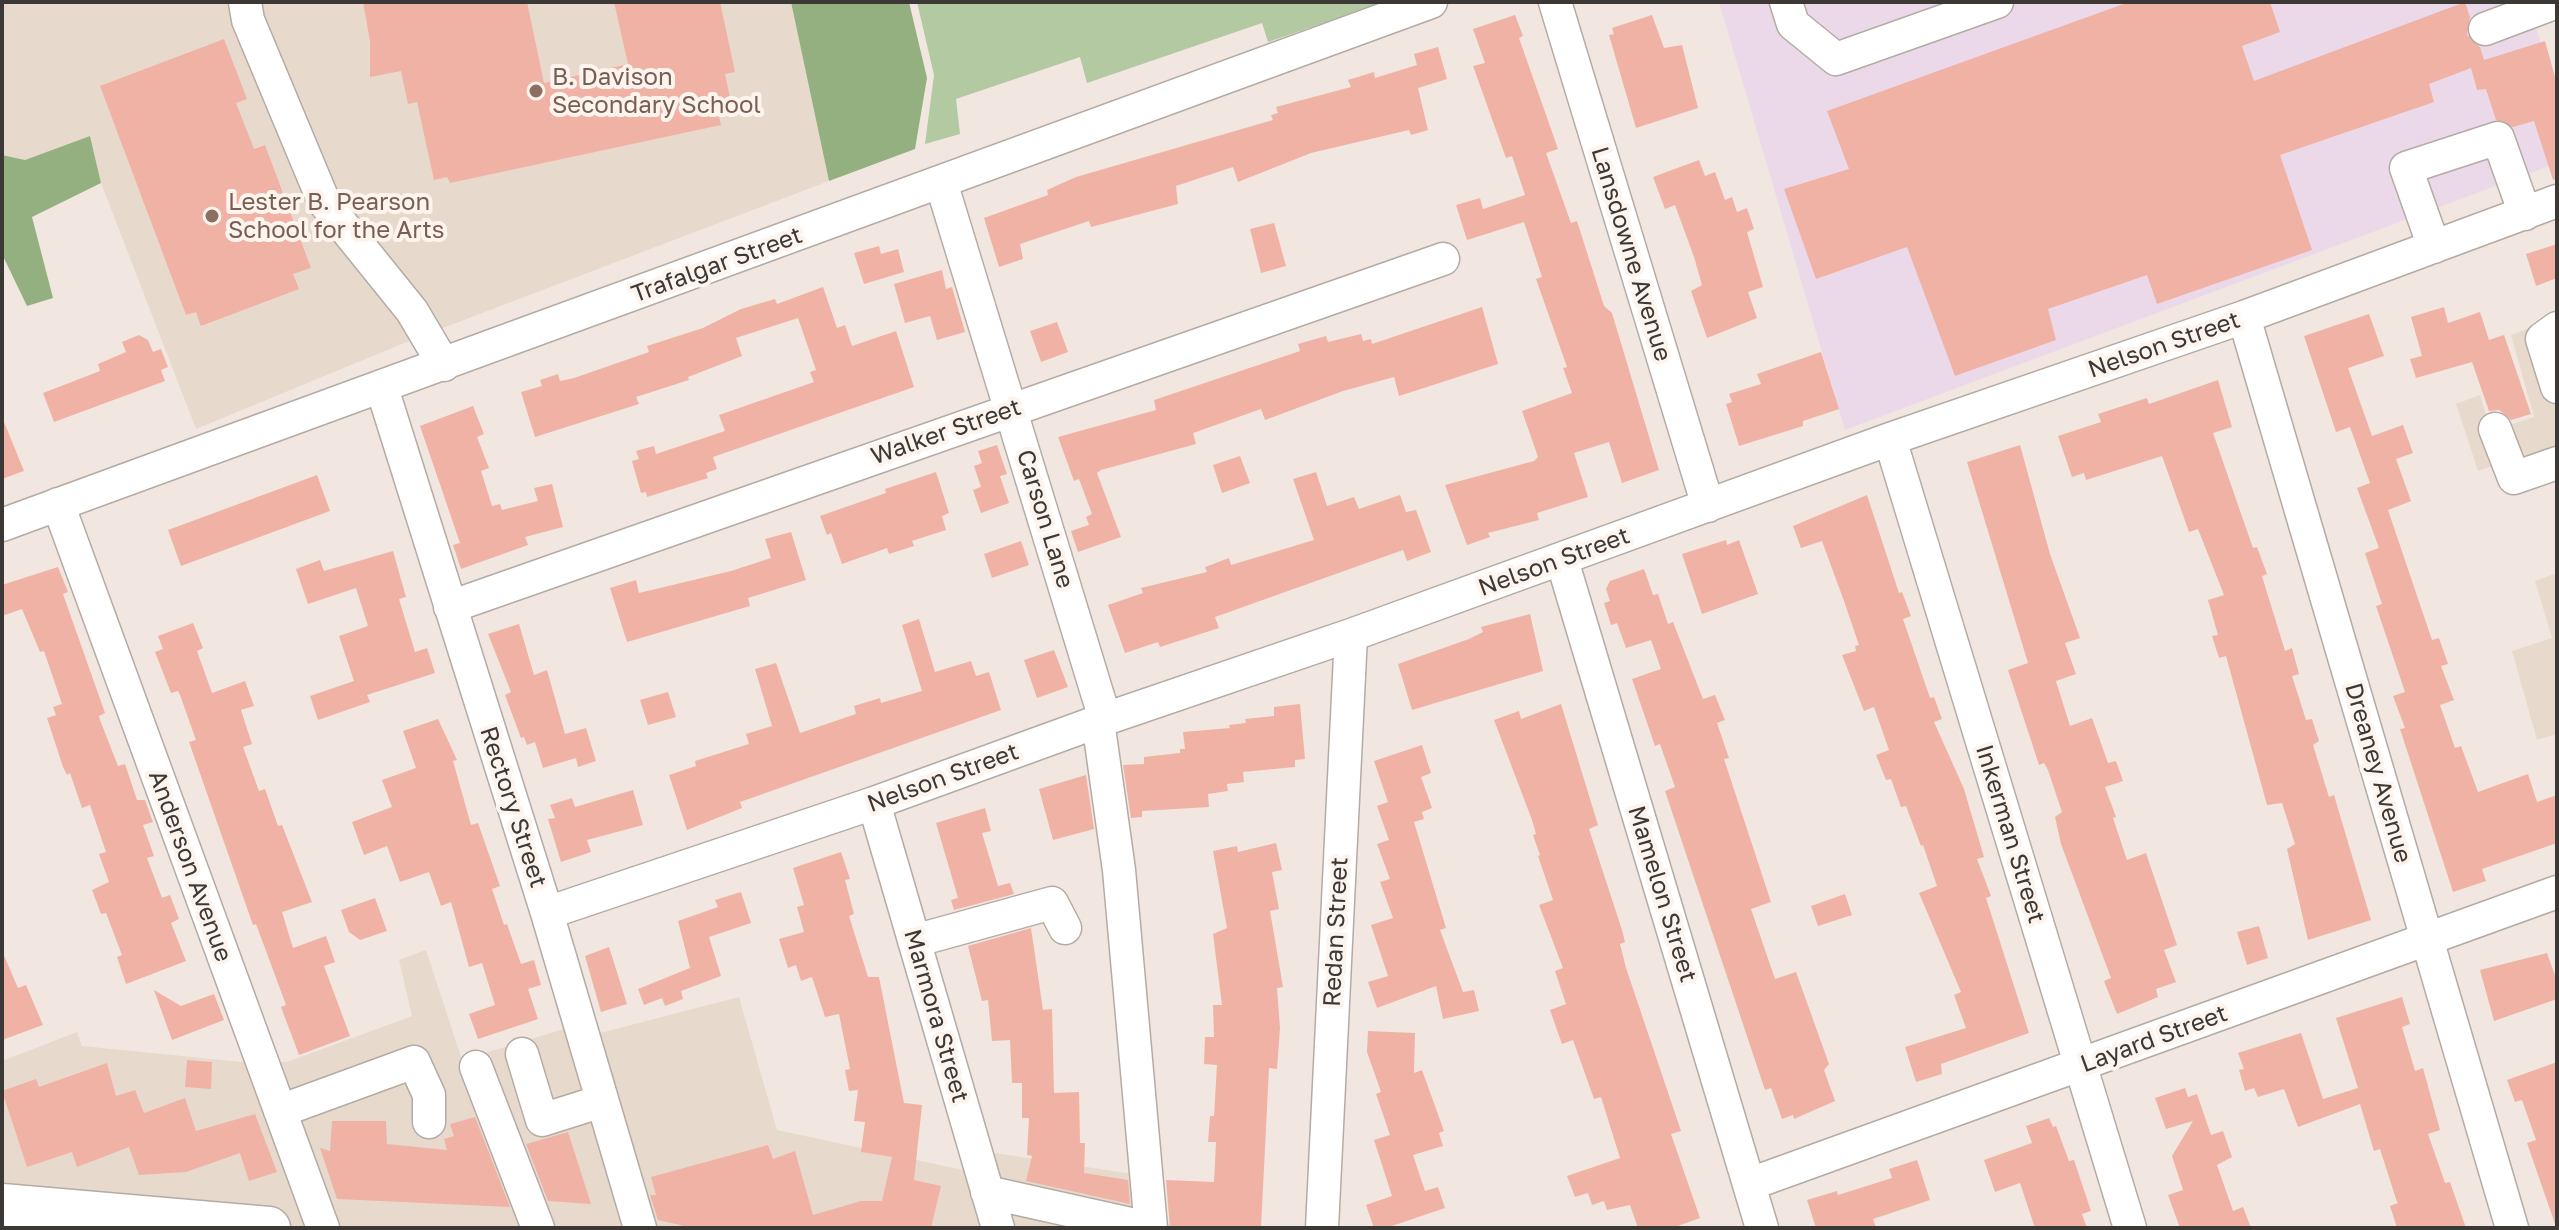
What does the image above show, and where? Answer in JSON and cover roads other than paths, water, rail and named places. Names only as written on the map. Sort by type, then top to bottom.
[{"type":"main road","points":[[6,1196],[269,1228]]},
{"type":"street","points":[[245,2],[248,20],[324,202],[412,311],[444,365]]},
{"type":"street","name":"Trafalgar Street","points":[[2,525],[1431,2]]},
{"type":"street","name":"Lansdowne Avenue","points":[[1555,2],[1708,506]]},
{"type":"street","points":[[1786,2],[1793,24],[1836,59],[1997,2]]},
{"type":"street","points":[[2485,29],[2557,2]]},
{"type":"street","points":[[2434,247],[2406,168],[2498,138],[2525,214]]},
{"type":"street","name":"Carson Lane","points":[[941,182],[1012,409],[1102,720],[1119,870],[1150,1228]]},
{"type":"street","name":"Nelson Street","points":[[547,913],[874,803],[1102,720],[1351,635],[1890,439],[2244,317],[2557,201]]},
{"type":"street","name":"Walker Street","points":[[450,607],[1443,259]]},
{"type":"street","name":"Dreaney Avenue","points":[[2244,317],[2512,1228]]},
{"type":"street","points":[[2555,372],[2542,339],[2557,328]]},
{"type":"street","name":"Rectory Street","points":[[382,388],[547,913],[640,1228]]},
{"type":"street","points":[[2495,429],[2514,478],[2557,463]]},
{"type":"street","name":"Inkerman Street","points":[[1890,439],[2130,1228]]},
{"type":"street","name":"Anderson Avenue","points":[[58,504],[323,1228]]},
{"type":"street","name":"Mamelon Street","points":[[1562,560],[1762,1228]]},
{"type":"street","name":"Redan Street","points":[[1322,1228],[1351,635]]},
{"type":"street","name":"Marmora Street","points":[[874,803],[998,1228]]},
{"type":"street","name":"Layard Street","points":[[1750,1184],[2557,892]]},
{"type":"street","points":[[914,941],[1052,903],[1065,928]]},
{"type":"street","points":[[522,1054],[542,1120],[602,1101]]},
{"type":"street","points":[[280,1111],[414,1062],[429,1095],[429,1122]]},
{"type":"street","points":[[476,1067],[538,1228]]},
{"type":"street","points":[[987,1192],[1150,1228]]},
{"type":"place","name":"B. Davison Secondary School","points":[[536,91]]},
{"type":"place","name":"Lester B. Pearson School for the Arts","points":[[212,216]]}]
